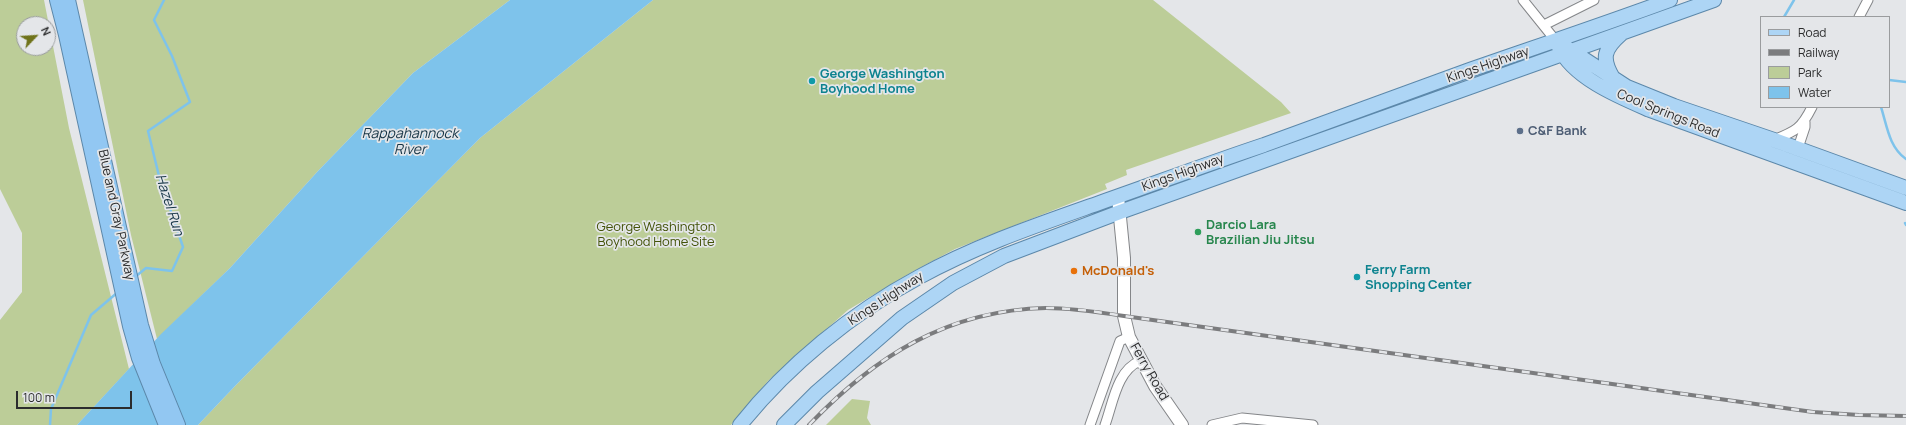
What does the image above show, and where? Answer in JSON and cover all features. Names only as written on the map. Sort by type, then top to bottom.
[{"type":"highway","name":"Blue and Gray Parkway","points":[[57,0],[118,243],[131,284],[143,332],[153,364],[178,425]]},
{"type":"highway","name":"Blue and Gray Parkway","points":[[68,0],[81,55],[118,243],[124,304],[139,358],[166,425]]},
{"type":"highway","points":[[73,0],[81,55]]},
{"type":"main road","name":"Kings Highway","points":[[740,425],[763,399],[806,357],[862,313],[895,291],[947,263],[1010,235],[1670,0]]},
{"type":"main road","name":"Kings Highway","points":[[784,425],[817,392],[880,337],[926,301],[953,283],[1004,256],[1120,212],[1714,0]]},
{"type":"main road","points":[[1614,78],[1607,66],[1606,53],[1611,43],[1623,33]]},
{"type":"main road","name":"Cool Springs Road","points":[[1556,41],[1567,53],[1577,69],[1622,98],[1650,110],[1906,203]]},
{"type":"main road","name":"Cool Springs Road","points":[[1567,53],[1627,86],[1674,106],[1798,148],[1906,188]]},
{"type":"main road","points":[[1751,146],[1766,145],[1791,152],[1798,148]]},
{"type":"main road","name":"Ferry Road","points":[[1118,197],[1124,258],[1124,316],[1129,337],[1140,361],[1182,425]]},
{"type":"street","points":[[1523,0],[1556,41]]},
{"type":"street","points":[[1544,25],[1594,0]]},
{"type":"street","points":[[1860,16],[1868,0]]},
{"type":"street","points":[[1798,148],[1805,127],[1805,122],[1812,108]]},
{"type":"street","points":[[1774,140],[1794,130],[1805,122]]},
{"type":"street","points":[[1090,425],[1120,341],[1129,337]]},
{"type":"street","points":[[1105,425],[1122,376],[1130,366],[1140,361]]},
{"type":"street","points":[[1212,425],[1242,418],[1313,425]]},
{"type":"green space","points":[[0,0],[44,0],[47,16],[16,16],[16,56],[55,56],[69,128],[129,369],[77,425],[0,425],[0,320],[22,292],[22,233],[0,189]]},
{"type":"green space","points":[[83,0],[510,0],[413,73],[318,171],[230,268],[157,339],[131,235]]},
{"type":"green space","name":"George Washington Boyhood Home Site","points":[[653,0],[1153,0],[1281,102],[1291,113],[1126,170],[1127,175],[1105,184],[1107,189],[955,249],[912,272],[848,310],[768,381],[731,425],[198,425],[480,138]]},
{"type":"green space","points":[[852,399],[870,401],[867,418],[871,425],[826,425]]},
{"type":"water","name":"Rappahannock River","points":[[510,0],[653,0],[480,138],[198,425],[77,425],[161,334],[230,268],[318,171],[413,73]]},
{"type":"waterway","name":"Hazel Run","points":[[135,277],[146,268],[172,271],[183,247],[159,176],[148,131],[190,102],[172,56],[154,20],[164,0]]},
{"type":"waterway","points":[[1785,16],[1794,0]]},
{"type":"waterway","points":[[1890,80],[1906,82]]},
{"type":"waterway","points":[[1881,108],[1892,142],[1900,154],[1906,159]]},
{"type":"waterway","name":"Hazel Run","points":[[50,425],[51,409],[91,315],[118,292]]},
{"type":"railway","points":[[809,425],[834,400],[860,378],[887,358],[916,341],[945,328],[977,317],[1010,311],[1046,308],[1095,312],[1813,412],[1906,416]]},
{"type":"place","name":"George Washington Boyhood Home","points":[[812,81]]},
{"type":"place","name":"C&F Bank","points":[[1520,131]]},
{"type":"place","name":"Darcio Lara Brazilian Jiu Jitsu","points":[[1198,232]]},
{"type":"place","name":"McDonald's","points":[[1074,271]]},
{"type":"place","name":"Ferry Farm Shopping Center","points":[[1357,277]]}]
